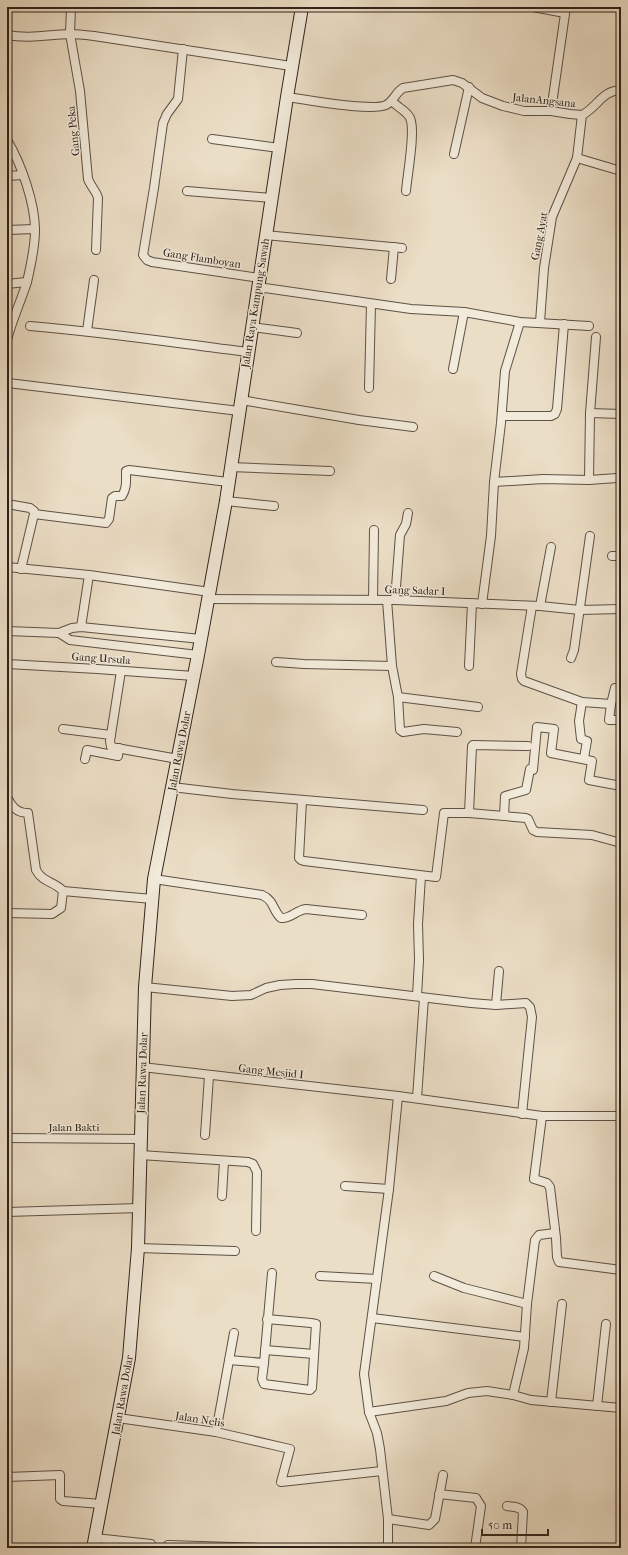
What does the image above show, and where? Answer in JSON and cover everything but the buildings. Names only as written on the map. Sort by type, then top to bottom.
[{"type":"street","name":"Gang Peka","points":[[71,7],[70,34],[80,91],[88,179],[98,198],[96,250]]},
{"type":"street","name":"Jalan Raya Kampung Sawah","points":[[209,595],[226,501],[291,66],[302,7]]},
{"type":"street","points":[[533,7],[566,10],[551,111]]},
{"type":"street","points":[[7,35],[20,38],[70,34],[94,36],[291,66]]},
{"type":"street","name":"Gang Flamboyan","points":[[183,50],[178,100],[167,114],[164,123],[143,252],[144,258],[152,262],[371,304],[411,309],[464,312],[520,322],[589,326]]},
{"type":"street","name":"JalanAngsana","points":[[287,97],[366,107],[383,106],[392,101],[397,91],[403,88],[454,80],[469,87],[482,98],[503,106],[524,111],[551,111],[582,115],[577,158]]},
{"type":"street","points":[[454,154],[469,87]]},
{"type":"street","points":[[582,115],[590,111],[606,94],[621,90]]},
{"type":"street","points":[[392,101],[407,114],[411,121],[411,142],[406,191]]},
{"type":"street","points":[[212,139],[279,148]]},
{"type":"street","points":[[7,140],[23,175],[34,217],[35,229],[26,282],[7,338]]},
{"type":"street","points":[[577,158],[621,171]]},
{"type":"street","name":"Gang Ayat","points":[[540,322],[544,268],[552,217],[577,158]]},
{"type":"street","points":[[7,176],[23,175]]},
{"type":"street","points":[[187,192],[271,198]]},
{"type":"street","points":[[7,230],[35,229]]},
{"type":"street","points":[[265,235],[398,248],[391,279]]},
{"type":"street","points":[[87,331],[94,280]]},
{"type":"street","points":[[7,284],[26,282]]},
{"type":"street","points":[[369,388],[371,304]]},
{"type":"street","points":[[453,369],[464,312]]},
{"type":"street","points":[[482,604],[502,416],[505,371],[520,322]]},
{"type":"street","points":[[502,416],[551,416],[555,414],[557,409],[564,324]]},
{"type":"street","points":[[30,326],[87,331],[248,352]]},
{"type":"street","points":[[252,327],[297,333]]},
{"type":"street","points":[[589,480],[590,413],[596,337]]},
{"type":"street","points":[[8,383],[240,406],[413,427]]},
{"type":"street","points":[[590,413],[621,414]]},
{"type":"street","points":[[230,467],[330,471]]},
{"type":"street","points":[[34,514],[106,523],[109,519],[112,498],[115,496],[122,496],[125,492],[126,471],[129,470],[228,482]]},
{"type":"street","points":[[494,482],[543,479],[589,480],[616,478]]},
{"type":"street","points":[[226,501],[274,506]]},
{"type":"street","points":[[7,504],[30,508],[34,511],[22,569]]},
{"type":"street","points":[[408,513],[406,524],[400,535],[391,600],[392,666],[398,697],[400,730],[403,732],[424,729],[457,732]]},
{"type":"street","points":[[373,600],[374,530]]},
{"type":"street","points":[[571,658],[574,650],[590,536]]},
{"type":"street","points":[[551,547],[521,674],[522,679],[528,683],[582,702],[612,704]]},
{"type":"street","points":[[612,556],[621,556]]},
{"type":"street","name":"Gang Sadar I","points":[[7,567],[89,575],[209,595],[472,603],[580,610],[621,609]]},
{"type":"street","points":[[81,627],[89,575]]},
{"type":"street","name":"Jalan Rawa Dolar","points":[[94,1543],[129,1358],[138,1248],[145,987],[154,878],[209,595]]},
{"type":"street","points":[[469,666],[472,603]]},
{"type":"street","points":[[7,631],[59,633],[72,628],[81,627],[201,639]]},
{"type":"street","points":[[59,633],[70,640],[198,655]]},
{"type":"street","points":[[276,662],[392,666]]},
{"type":"street","name":"Gang Ursula","points":[[7,664],[194,676]]},
{"type":"street","points":[[121,671],[111,736],[111,747],[178,759]]},
{"type":"street","points":[[621,688],[615,688],[609,720],[621,720]]},
{"type":"street","points":[[398,697],[478,707]]},
{"type":"street","points":[[582,702],[579,721],[581,739],[587,741],[584,758]]},
{"type":"street","points":[[504,816],[505,796],[526,790],[530,769],[533,770],[537,727],[554,729],[551,753],[584,758],[592,761],[589,780],[621,786]]},
{"type":"street","points":[[63,729],[111,736]]},
{"type":"street","points":[[469,813],[472,746],[528,746]]},
{"type":"street","points":[[86,759],[88,750],[118,756],[119,748]]},
{"type":"street","points":[[172,787],[423,810]]},
{"type":"street","points":[[7,797],[11,805],[19,813],[28,813],[36,870],[38,875],[44,880],[59,887],[63,891],[152,898]]},
{"type":"street","points":[[302,800],[299,856],[301,860],[436,877],[444,813],[469,813],[526,818],[528,819],[533,830],[537,832],[592,835],[621,844]]},
{"type":"street","points":[[417,1098],[420,997],[418,924],[421,876]]},
{"type":"street","points":[[154,878],[262,895],[271,901],[275,911],[281,918],[290,917],[297,912],[306,909],[362,915]]},
{"type":"street","points":[[7,913],[52,914],[58,912],[61,908],[63,891]]},
{"type":"street","points":[[496,1005],[499,971]]},
{"type":"street","points":[[145,987],[232,996],[251,995],[266,988],[296,984],[496,1005],[526,1003],[532,1011],[522,1114]]},
{"type":"street","name":"Gang Mesjid I","points":[[142,1067],[209,1076],[417,1098],[522,1114],[542,1116],[621,1116]]},
{"type":"street","points":[[205,1135],[209,1076]]},
{"type":"street","points":[[388,1548],[388,1519],[381,1456],[377,1433],[370,1412],[364,1374],[389,1189],[398,1096]]},
{"type":"street","points":[[542,1116],[534,1178],[547,1183],[550,1187],[556,1257],[560,1262],[621,1270]]},
{"type":"street","name":"Jalan Bakti","points":[[7,1138],[141,1139]]},
{"type":"street","points":[[621,1148],[621,1166]]},
{"type":"street","points":[[140,1155],[248,1162],[253,1164],[257,1172],[256,1231]]},
{"type":"street","points":[[222,1196],[224,1161]]},
{"type":"street","points":[[345,1186],[389,1189]]},
{"type":"street","points":[[7,1212],[139,1208]]},
{"type":"street","points":[[513,1396],[525,1337],[527,1304],[536,1240],[539,1235],[555,1233]]},
{"type":"street","points":[[138,1248],[236,1251]]},
{"type":"street","points":[[267,1319],[316,1324],[312,1388],[310,1390],[264,1384],[262,1379],[267,1319],[272,1273]]},
{"type":"street","points":[[320,1276],[377,1280]]},
{"type":"street","points":[[434,1276],[464,1288],[527,1304]]},
{"type":"street","points":[[551,1402],[562,1304]]},
{"type":"street","points":[[372,1318],[525,1337]]},
{"type":"street","points":[[597,1406],[606,1324]]},
{"type":"street","points":[[216,1432],[234,1333]]},
{"type":"street","points":[[265,1350],[314,1354]]},
{"type":"street","points":[[229,1360],[264,1363]]},
{"type":"street","points":[[370,1412],[446,1401],[468,1393],[487,1391],[531,1400],[621,1408]]},
{"type":"street","name":"Jalan Nelis","points":[[118,1418],[216,1432],[290,1449],[281,1482],[382,1471]]},
{"type":"street","points":[[7,1477],[60,1475],[60,1499],[63,1501],[101,1504]]},
{"type":"street","points":[[388,1519],[426,1525],[431,1524],[435,1520],[443,1475]]},
{"type":"street","points":[[439,1494],[476,1498],[481,1506],[475,1548]]},
{"type":"street","points":[[507,1506],[518,1507],[524,1512],[520,1548]]},
{"type":"street","points":[[94,1543],[151,1544]]},
{"type":"street","points":[[168,1545],[260,1548]]}]
